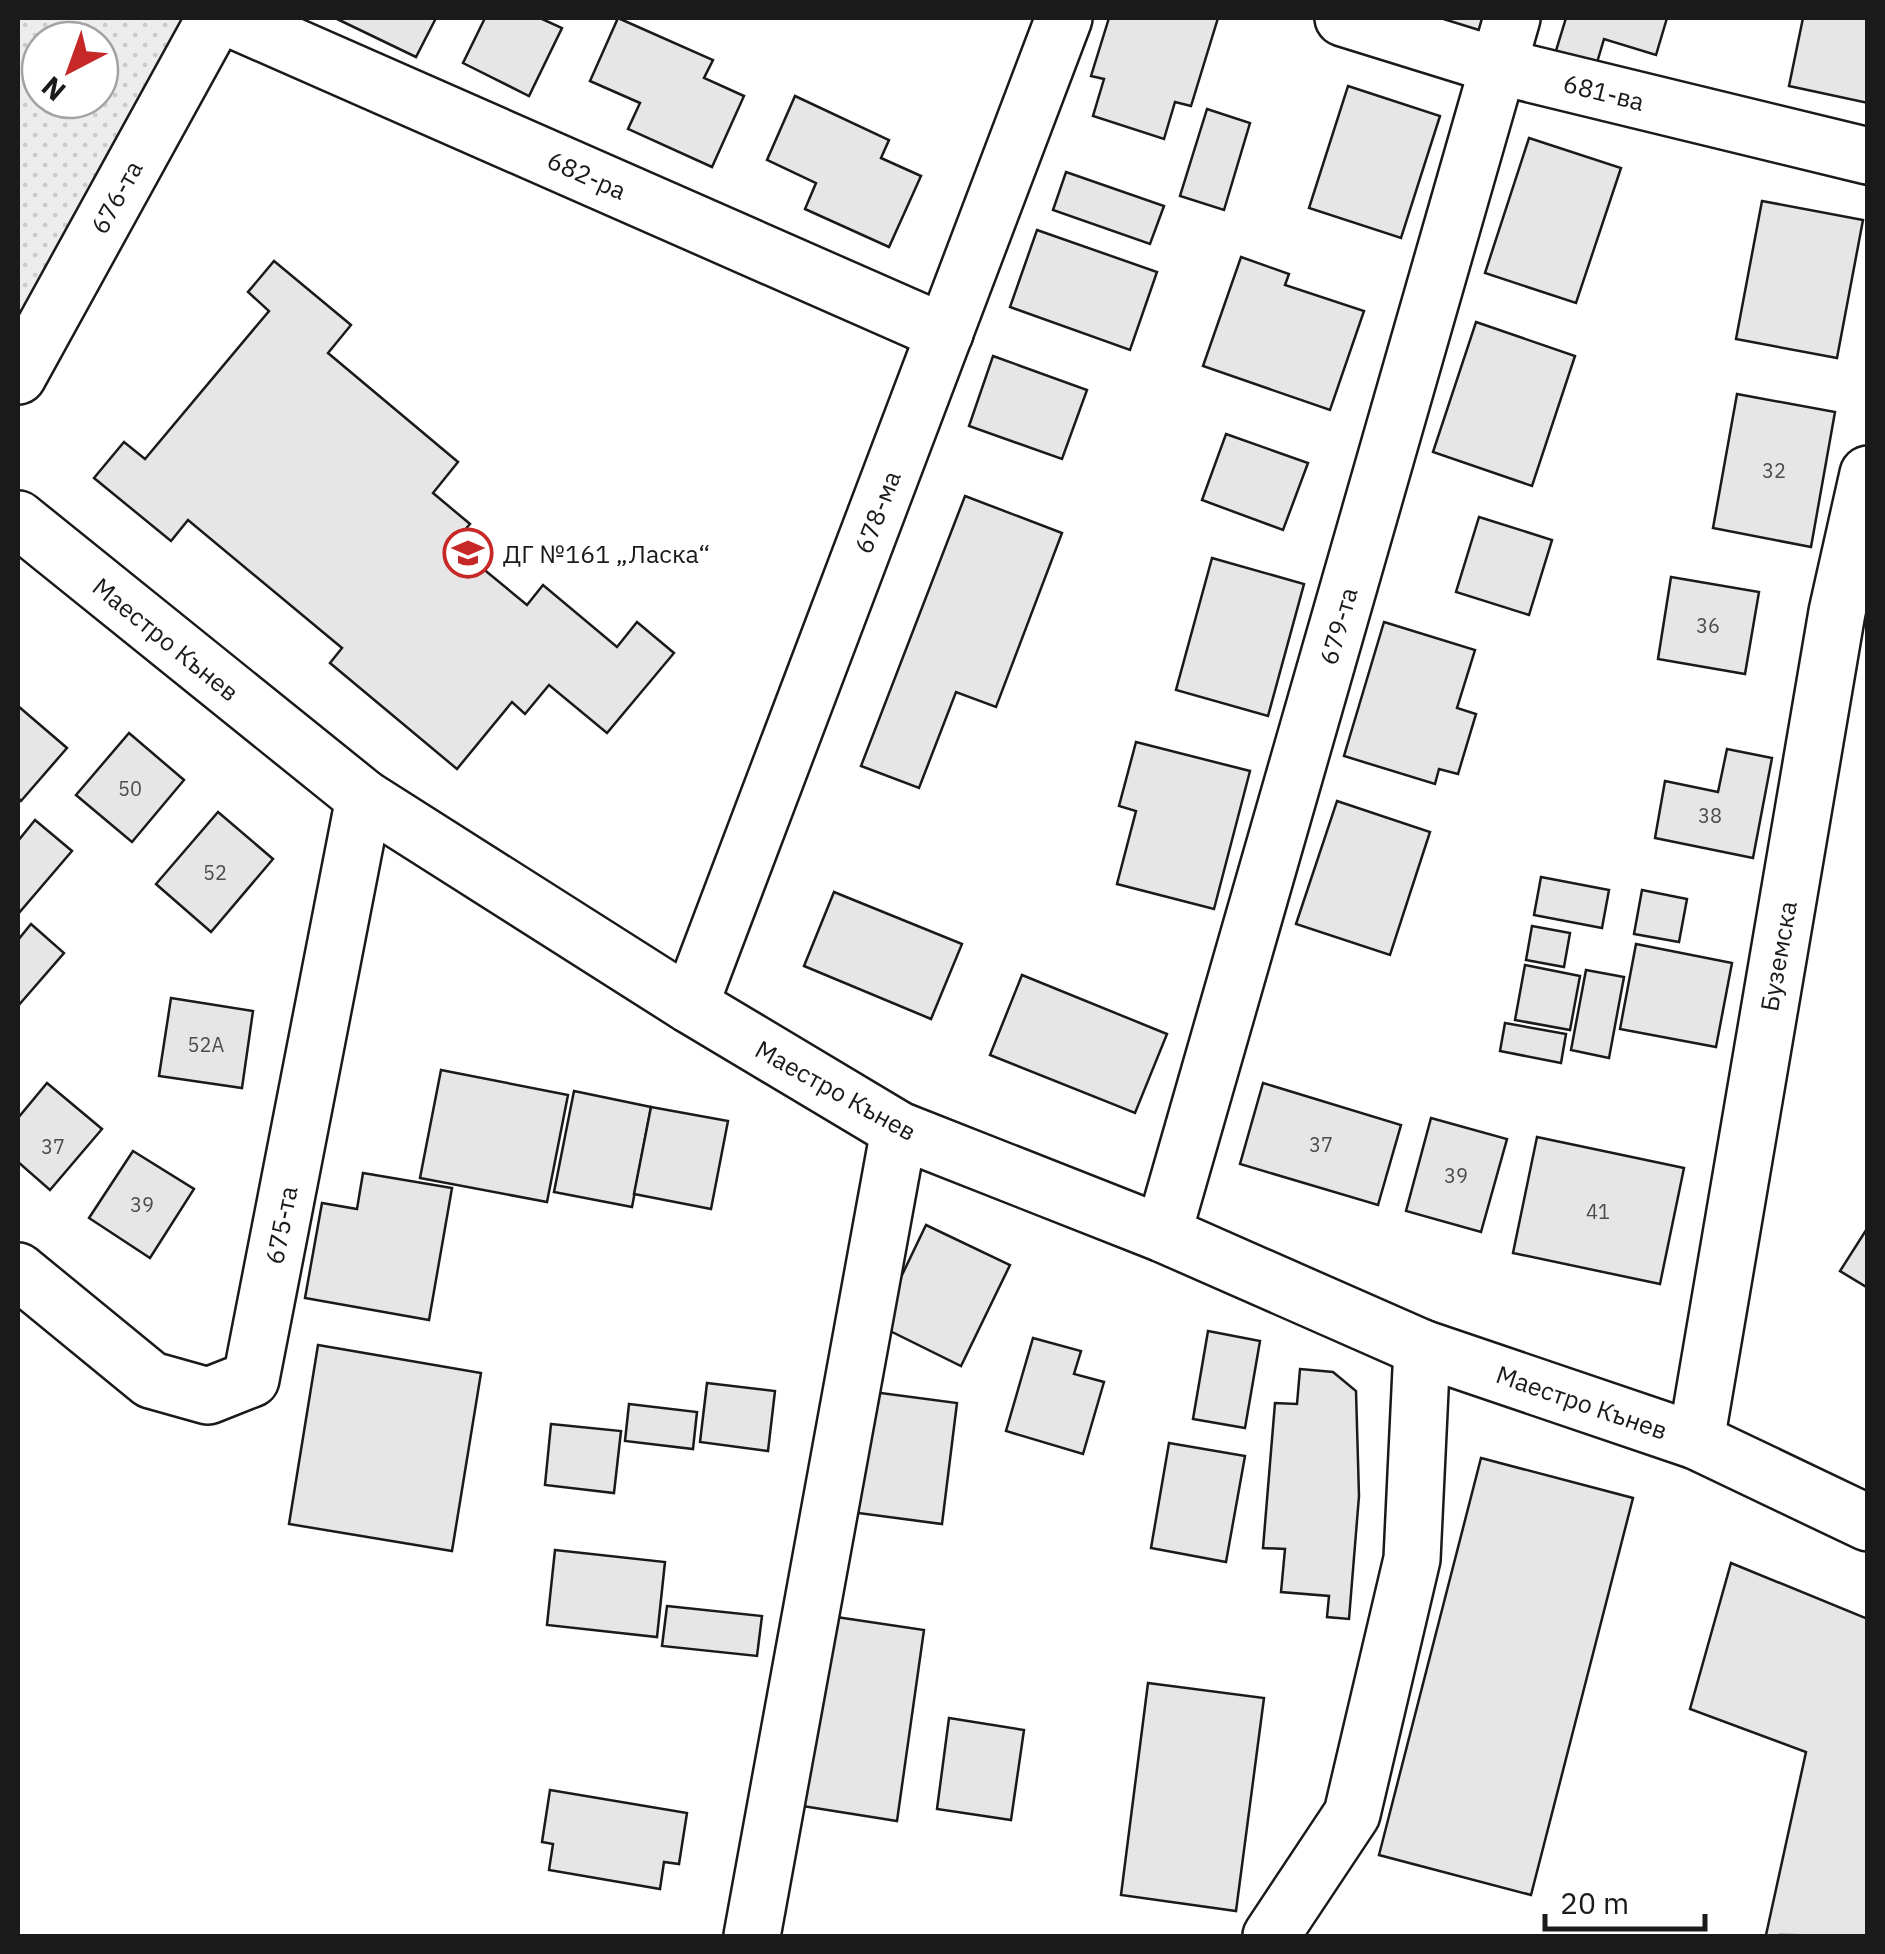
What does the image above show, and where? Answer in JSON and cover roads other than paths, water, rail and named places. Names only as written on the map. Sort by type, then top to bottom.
[{"type":"street","name":"676-та","points":[[18,376],[215,18]]},
{"type":"street","name":"682-ра","points":[[229,18],[945,333]]},
{"type":"street","name":"678-ма","points":[[690,1006],[1064,18]]},
{"type":"street","name":"681-ва","points":[[1344,18],[1505,42],[1868,156]]},
{"type":"street","name":"679-та","points":[[1163,1234],[1505,42]]},
{"type":"street","name":"Буземска","points":[[1696,1440],[1837,612],[1868,474]]},
{"type":"street","name":"Маестро Кънев","points":[[18,520],[364,798],[690,1006],[899,1130],[1163,1234],[1422,1348],[1696,1440],[1868,1523]]},
{"type":"street","name":"675-та","points":[[18,1271],[151,1380],[208,1396],[251,1380],[364,798]]},
{"type":"street","points":[[752,1936],[899,1130]]},
{"type":"street","points":[[1271,1936],[1352,1814],[1412,1559],[1422,1348]]},
{"type":"place","name":"ДГ №161 „Ласка“","points":[[468,553]]}]
